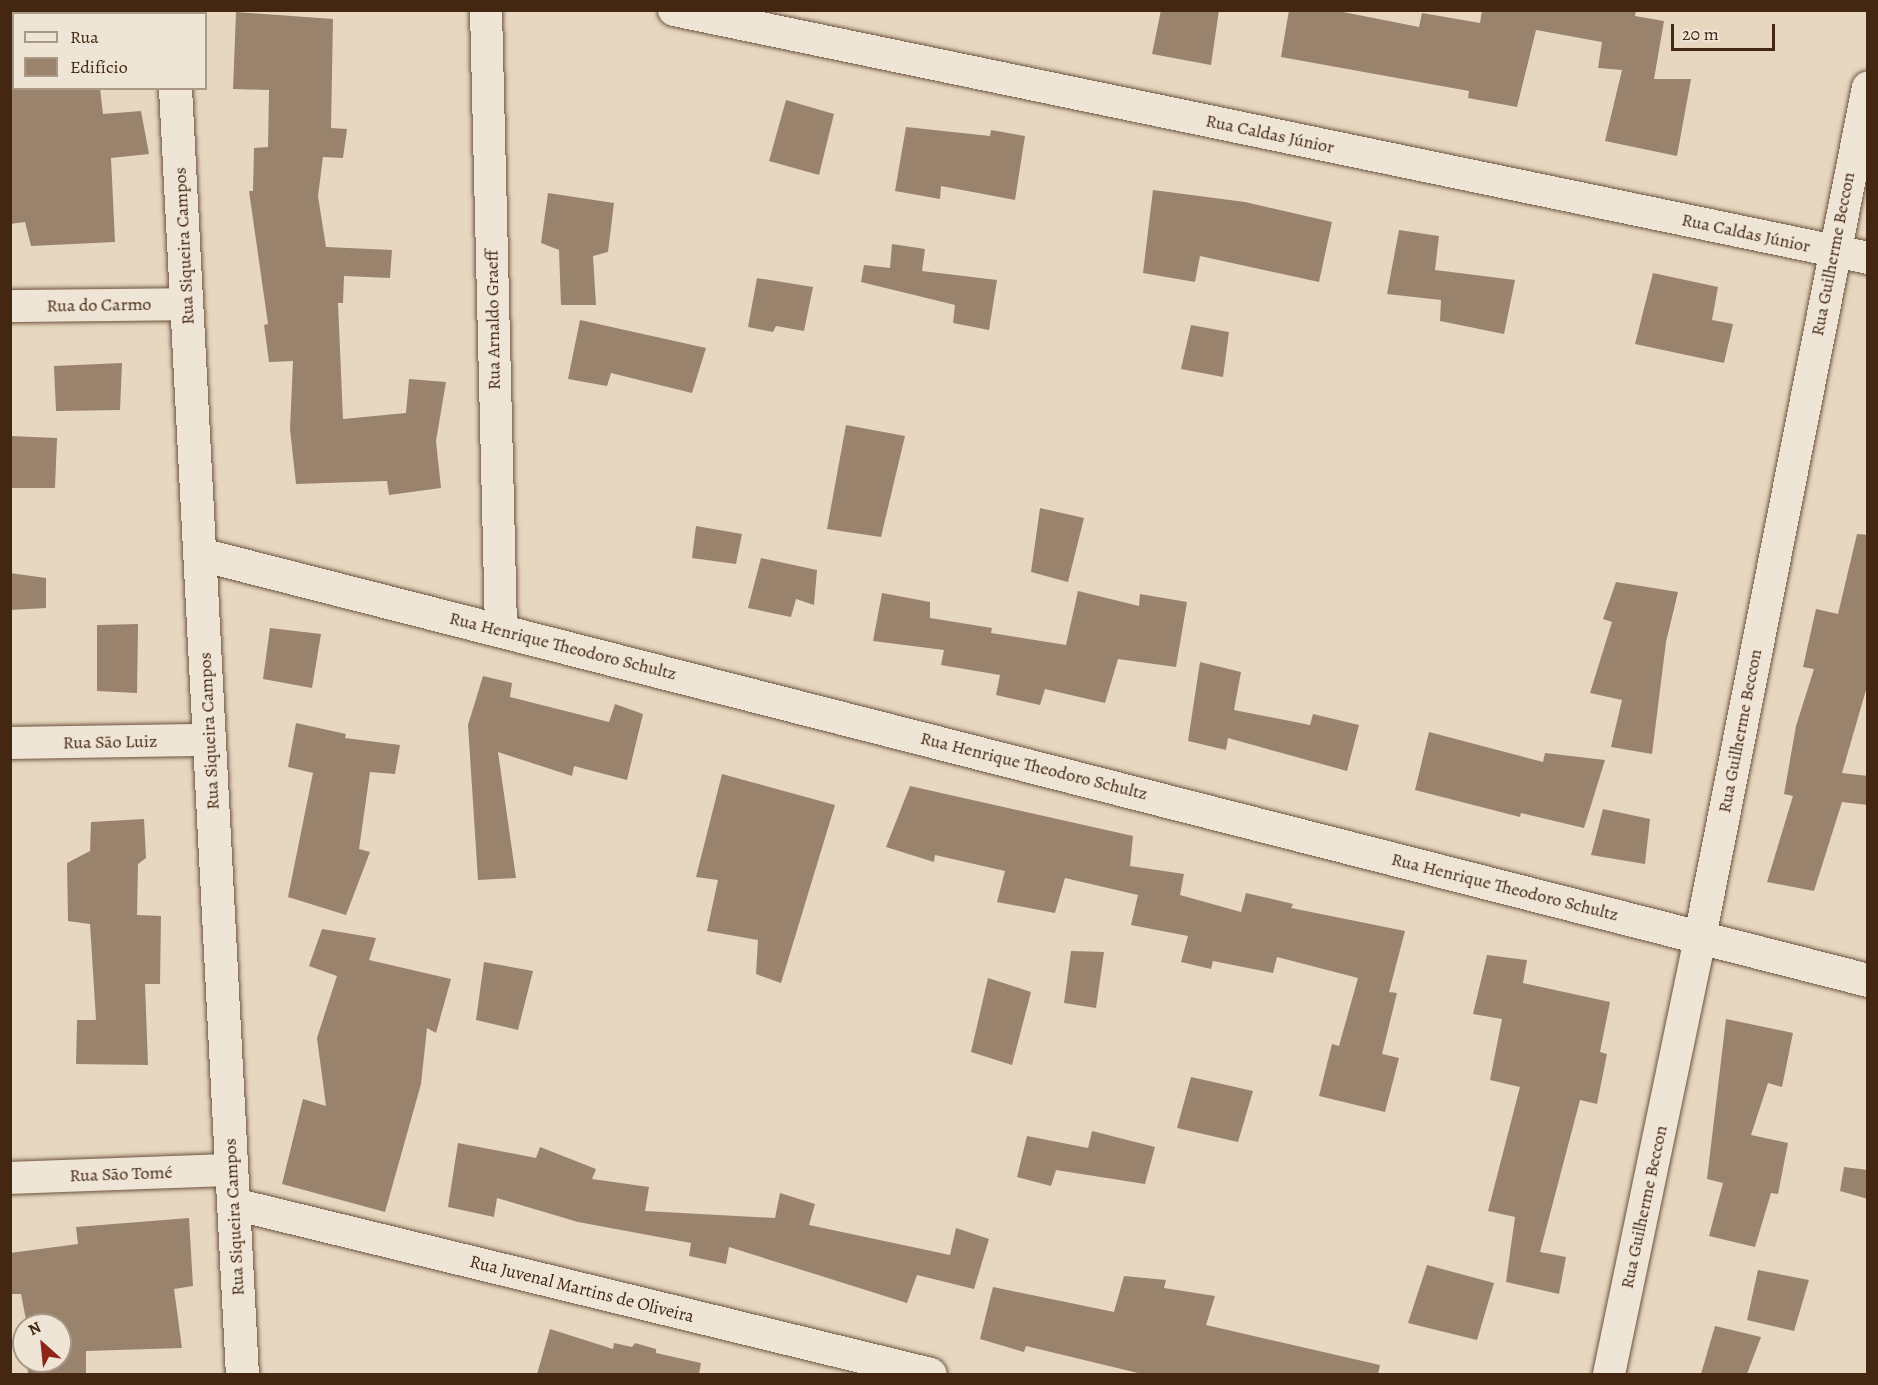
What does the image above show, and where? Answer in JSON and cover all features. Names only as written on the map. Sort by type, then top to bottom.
[{"type":"street","name":"Rua Arnaldo Graeff","points":[[486,10],[501,630]]},
{"type":"street","name":"Rua Caldas Júnior","points":[[674,10],[1868,258]]},
{"type":"street","name":"Rua Guilherme Beccon","points":[[1609,1374],[1700,937],[1833,251],[1868,87]]},
{"type":"street","name":"Rua Siqueira Campos","points":[[175,90],[242,1374]]},
{"type":"street","name":"Rua do Carmo","points":[[10,306],[187,304]]},
{"type":"street","name":"Rua Henrique Theodoro Schultz","points":[[200,554],[1868,980]]},
{"type":"street","name":"Rua São Luiz","points":[[10,743],[210,741]]},
{"type":"street","name":"Rua São Tomé","points":[[10,1179],[232,1170]]},
{"type":"street","name":"Rua Juvenal Martins de Oliveira","points":[[234,1204],[931,1374]]},
{"type":"building","points":[[1161,10],[1219,10],[1211,65],[1152,54]]},
{"type":"building","points":[[1289,10],[1333,10],[1419,27],[1422,13],[1480,23],[1482,10],[1636,10],[1635,16],[1664,21],[1654,79],[1691,79],[1677,156],[1605,141],[1622,70],[1598,68],[1602,42],[1536,30],[1517,107],[1468,98],[1469,91],[1281,57]]},
{"type":"building","points":[[236,12],[333,19],[331,128],[347,129],[343,158],[323,157],[318,196],[326,247],[392,250],[390,278],[344,276],[343,303],[338,303],[343,419],[406,413],[409,379],[446,382],[436,441],[441,488],[389,495],[387,481],[296,484],[290,429],[293,361],[269,362],[264,325],[268,324],[249,191],[253,191],[254,148],[268,147],[269,90],[233,89]]},
{"type":"building","points":[[10,88],[12,90],[100,90],[103,114],[141,111],[149,154],[111,158],[115,242],[31,246],[25,222],[10,224]]},
{"type":"building","points":[[786,100],[834,114],[819,175],[769,161]]},
{"type":"building","points":[[906,127],[990,136],[991,130],[1025,136],[1015,200],[941,186],[940,199],[895,191]]},
{"type":"building","points":[[1153,190],[1245,202],[1332,222],[1319,282],[1200,256],[1195,282],[1143,273]]},
{"type":"building","points":[[548,193],[614,203],[608,252],[593,256],[596,305],[561,305],[559,250],[541,243]]},
{"type":"building","points":[[1399,230],[1439,236],[1435,270],[1515,280],[1504,334],[1440,321],[1441,300],[1387,294]]},
{"type":"building","points":[[892,244],[925,249],[922,271],[997,280],[989,330],[953,323],[955,305],[861,282],[864,265],[890,268]]},
{"type":"building","points":[[1653,273],[1718,287],[1712,320],[1733,324],[1724,363],[1635,344]]},
{"type":"building","points":[[757,278],[813,287],[804,331],[776,326],[773,332],[748,327]]},
{"type":"building","points":[[580,320],[706,348],[692,393],[611,373],[607,386],[568,379]]},
{"type":"building","points":[[1191,325],[1229,332],[1223,377],[1181,369]]},
{"type":"building","points":[[122,363],[120,410],[56,411],[54,366]]},
{"type":"building","points":[[846,425],[905,436],[881,537],[827,529]]},
{"type":"building","points":[[10,436],[57,438],[55,488],[10,488]]},
{"type":"building","points":[[1040,508],[1084,518],[1068,582],[1031,572]]},
{"type":"building","points":[[696,526],[742,534],[736,564],[692,558]]},
{"type":"building","points":[[1857,534],[1868,535],[1868,683],[1842,773],[1868,776],[1868,805],[1842,802],[1814,891],[1767,882],[1793,796],[1784,794],[1796,726],[1814,669],[1803,667],[1816,609],[1838,614]]},
{"type":"building","points":[[761,558],[817,570],[814,605],[796,599],[791,617],[748,608]]},
{"type":"building","points":[[10,573],[46,578],[46,608],[10,610]]},
{"type":"building","points":[[1616,582],[1678,592],[1666,642],[1652,754],[1611,747],[1622,700],[1590,693],[1612,622],[1603,619]]},
{"type":"building","points":[[1078,591],[1139,606],[1140,594],[1187,602],[1176,667],[1118,659],[1105,703],[1045,689],[1040,705],[996,695],[1000,675],[941,665],[944,650],[873,641],[882,593],[930,602],[930,618],[992,628],[991,633],[1066,645]]},
{"type":"building","points":[[138,624],[137,693],[97,691],[97,625]]},
{"type":"building","points":[[270,628],[321,634],[312,688],[263,679]]},
{"type":"building","points":[[1200,662],[1241,672],[1234,710],[1310,725],[1313,714],[1359,725],[1347,771],[1228,738],[1226,750],[1188,741]]},
{"type":"building","points":[[483,676],[512,683],[510,697],[609,722],[615,704],[643,714],[627,780],[574,766],[572,776],[498,752],[516,878],[478,880],[468,725]]},
{"type":"building","points":[[296,723],[346,734],[345,738],[400,745],[395,774],[370,772],[359,849],[370,852],[346,915],[288,897],[313,773],[288,767]]},
{"type":"building","points":[[1429,732],[1543,762],[1545,753],[1605,760],[1584,828],[1521,813],[1520,817],[1415,790]]},
{"type":"building","points":[[722,774],[835,805],[781,983],[756,974],[758,940],[707,931],[718,880],[696,877]]},
{"type":"building","points":[[910,786],[1133,836],[1130,866],[1184,874],[1180,895],[1241,912],[1246,893],[1293,904],[1291,908],[1405,931],[1389,992],[1397,993],[1382,1054],[1399,1058],[1385,1112],[1319,1096],[1332,1044],[1339,1046],[1358,978],[1277,957],[1273,973],[1213,961],[1211,969],[1181,962],[1188,936],[1131,925],[1138,895],[1065,878],[1055,913],[997,902],[1005,871],[935,855],[934,862],[886,847]]},
{"type":"building","points":[[1603,809],[1650,819],[1645,864],[1591,855]]},
{"type":"building","points":[[144,819],[146,858],[138,864],[137,915],[161,916],[160,984],[145,984],[148,1065],[76,1064],[77,1020],[96,1020],[90,924],[68,921],[67,863],[90,851],[91,822]]},
{"type":"building","points":[[322,929],[376,938],[369,960],[451,979],[436,1033],[427,1028],[421,1084],[385,1212],[282,1184],[303,1099],[326,1106],[317,1038],[337,976],[309,966]]},
{"type":"building","points":[[1071,951],[1104,952],[1096,1008],[1064,1003]]},
{"type":"building","points":[[1487,955],[1527,960],[1523,983],[1610,1002],[1600,1052],[1607,1054],[1597,1104],[1580,1100],[1540,1252],[1566,1257],[1559,1294],[1506,1282],[1515,1217],[1488,1211],[1520,1087],[1490,1080],[1502,1019],[1473,1014]]},
{"type":"building","points":[[484,962],[533,971],[518,1030],[476,1020]]},
{"type":"building","points":[[988,978],[1031,992],[1012,1065],[971,1052]]},
{"type":"building","points":[[1726,1019],[1793,1033],[1782,1087],[1768,1083],[1751,1135],[1788,1143],[1778,1194],[1771,1193],[1755,1247],[1709,1236],[1723,1183],[1707,1179]]},
{"type":"building","points":[[1191,1077],[1253,1091],[1238,1142],[1177,1128]]},
{"type":"building","points":[[1092,1131],[1155,1147],[1145,1184],[1056,1170],[1051,1186],[1017,1177],[1027,1136],[1088,1148]]},
{"type":"building","points":[[458,1143],[536,1158],[540,1147],[596,1169],[592,1179],[649,1187],[645,1211],[775,1218],[780,1193],[815,1204],[809,1225],[950,1255],[956,1228],[989,1239],[974,1289],[917,1275],[907,1303],[729,1247],[726,1264],[689,1256],[691,1243],[578,1222],[497,1198],[494,1217],[448,1207]]},
{"type":"building","points":[[1844,1167],[1868,1170],[1868,1199],[1840,1191]]},
{"type":"building","points":[[189,1218],[193,1286],[174,1289],[182,1348],[86,1351],[86,1374],[28,1374],[72,1373],[72,1313],[25,1313],[21,1294],[10,1294],[10,1253],[78,1244],[76,1227]]},
{"type":"building","points":[[1427,1265],[1494,1283],[1477,1340],[1408,1323]]},
{"type":"building","points":[[1758,1270],[1809,1280],[1794,1331],[1747,1320]]},
{"type":"building","points":[[1124,1276],[1166,1280],[1164,1288],[1215,1296],[1206,1325],[1380,1365],[1378,1374],[1142,1374],[1026,1346],[1024,1352],[980,1339],[993,1287],[1114,1312]]},
{"type":"building","points":[[1715,1326],[1761,1337],[1747,1374],[1701,1374]]},
{"type":"building","points":[[550,1329],[613,1349],[614,1343],[632,1347],[635,1343],[656,1349],[656,1353],[701,1363],[699,1374],[537,1374]]}]
